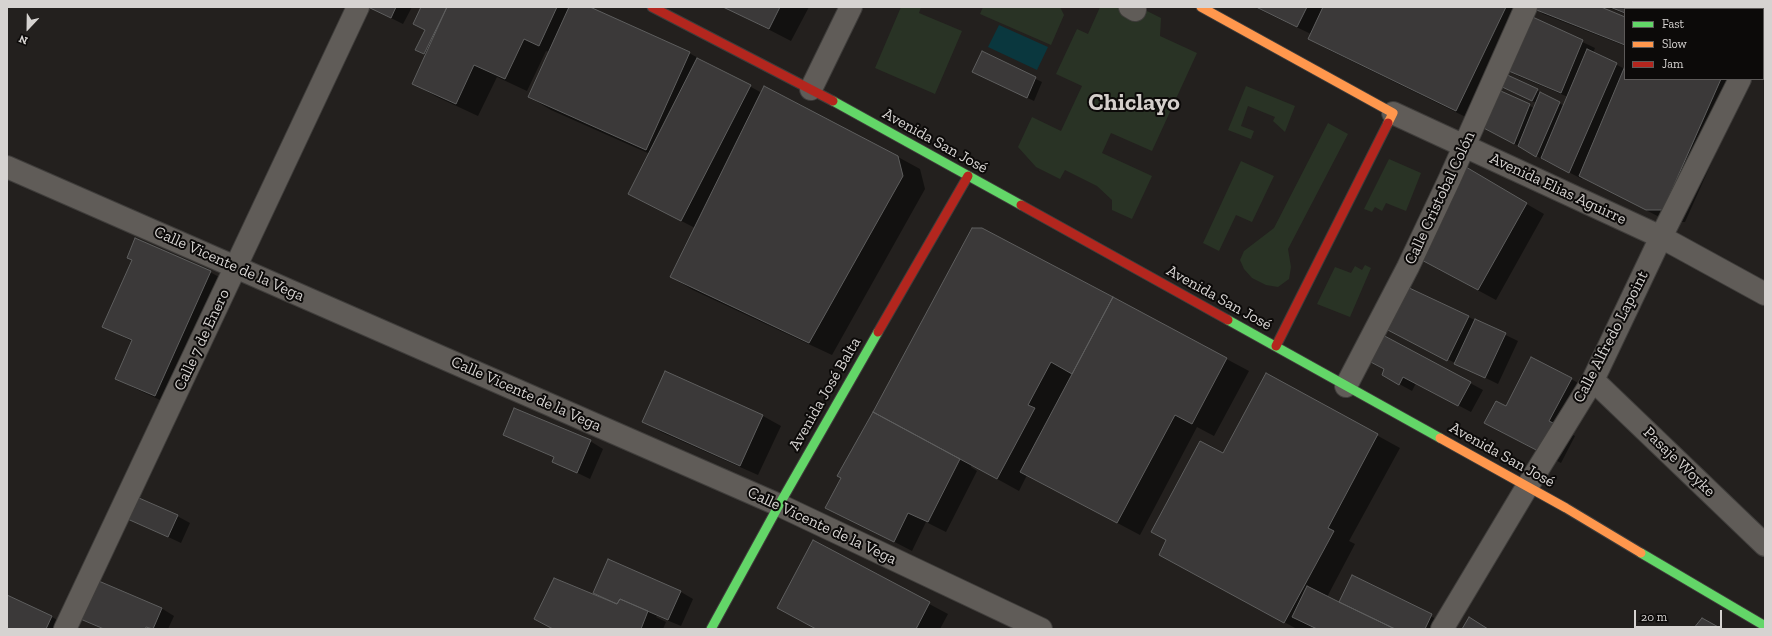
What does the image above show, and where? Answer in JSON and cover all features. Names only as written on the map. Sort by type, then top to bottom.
[{"type":"main road","name":"Avenida San José","points":[[652,7],[811,89],[1276,346],[1527,487],[1765,626]]},
{"type":"main road","name":"Avenida Elias Aguirre","points":[[1202,7],[1393,113]]},
{"type":"main road","points":[[1276,346],[1393,113]]},
{"type":"main road","name":"Avenida José Balta","points":[[711,629],[779,505],[968,176]]},
{"type":"street","name":"Calle 7 de Enero","points":[[65,629],[358,7]]},
{"type":"street","points":[[811,89],[851,7]]},
{"type":"street","name":"Calle Cristobal Colón","points":[[1346,386],[1408,267],[1526,7]]},
{"type":"street","name":"Calle Alfredo Lapoint","points":[[1442,629],[1593,380],[1661,237],[1740,80]]},
{"type":"street","name":"Avenida Elias Aguirre","points":[[1393,113],[1661,237],[1765,294]]},
{"type":"street","name":"Calle Vicente de la Vega","points":[[7,167],[779,505],[1041,629]]},
{"type":"street","name":"Pasaje Woyke","points":[[1593,380],[1765,545]]},
{"type":"green space","points":[[901,7],[921,7],[919,13],[962,31],[935,94],[875,68]]},
{"type":"green space","points":[[983,7],[1060,7],[1064,15],[1051,45],[980,14]]},
{"type":"green space","points":[[1100,7],[1139,7],[1161,18],[1160,36],[1197,53],[1152,151],[1111,133],[1102,153],[1152,176],[1132,219],[1112,210],[1112,200],[1097,186],[1065,170],[1060,179],[1036,167],[1018,147],[1032,117],[1061,131],[1082,86],[1056,74],[1077,29],[1088,34]]},
{"type":"green space","points":[[1246,86],[1295,106],[1285,132],[1273,121],[1275,117],[1248,106],[1241,126],[1254,131],[1251,139],[1228,130]]},
{"type":"green space","points":[[1328,123],[1348,134],[1288,249],[1291,267],[1289,279],[1278,287],[1266,285],[1252,278],[1244,269],[1240,260],[1244,251],[1274,228]]},
{"type":"green space","points":[[1389,159],[1421,173],[1406,211],[1386,203],[1382,211],[1375,207],[1372,212],[1364,209]]},
{"type":"green space","points":[[1241,161],[1274,176],[1252,222],[1236,215],[1219,251],[1203,243]]},
{"type":"green space","points":[[1365,265],[1371,268],[1350,317],[1317,304],[1335,267],[1351,273],[1355,266],[1362,270]]},
{"type":"water","points":[[999,25],[1048,47],[1037,70],[988,47]]},
{"type":"building","points":[[368,7],[396,7],[391,18]]},
{"type":"building","points":[[421,7],[447,7],[424,54],[415,50],[425,30],[413,24]]},
{"type":"building","points":[[447,7],[557,7],[539,46],[524,39],[505,79],[474,65],[456,104],[412,84]]},
{"type":"building","points":[[569,7],[590,7],[690,52],[646,150],[528,97]]},
{"type":"building","points":[[723,7],[780,7],[769,29]]},
{"type":"building","points":[[1256,7],[1307,7],[1297,27]]},
{"type":"building","points":[[1323,7],[1506,7],[1456,111],[1308,39]]},
{"type":"building","points":[[1529,7],[1601,7],[1624,17],[1624,45]]},
{"type":"building","points":[[1610,7],[1641,7],[1624,8],[1624,13]]},
{"type":"building","points":[[1707,7],[1709,8],[1646,8]]},
{"type":"building","points":[[1723,7],[1758,7],[1758,8]]},
{"type":"building","points":[[1526,14],[1583,40],[1561,93],[1504,69]]},
{"type":"building","points":[[1587,49],[1617,63],[1569,173],[1541,158]]},
{"type":"building","points":[[982,51],[1036,77],[1027,98],[972,72]]},
{"type":"building","points":[[697,58],[751,85],[681,221],[628,194]]},
{"type":"building","points":[[1624,68],[1624,80],[1721,80],[1663,210],[1646,210],[1579,176]]},
{"type":"building","points":[[1503,73],[1538,89],[1532,101],[1498,85]]},
{"type":"building","points":[[764,86],[898,156],[903,176],[809,343],[670,277]]},
{"type":"building","points":[[1494,88],[1530,104],[1514,144],[1478,125]]},
{"type":"building","points":[[1540,92],[1560,102],[1536,157],[1518,146]]},
{"type":"building","points":[[1466,167],[1527,203],[1478,290],[1416,257]]},
{"type":"building","points":[[972,228],[982,228],[1113,297],[1072,374],[1051,362],[1028,405],[1035,408],[997,479],[873,412]]},
{"type":"building","points":[[135,238],[211,271],[155,396],[115,379],[132,340],[102,327],[132,260],[127,258]]},
{"type":"building","points":[[1405,286],[1469,316],[1447,361],[1384,328]]},
{"type":"building","points":[[1113,297],[1227,358],[1192,424],[1175,415],[1117,523],[1020,472]]},
{"type":"building","points":[[1475,319],[1506,333],[1485,378],[1454,364]]},
{"type":"building","points":[[1379,333],[1471,382],[1458,406],[1403,377],[1399,385],[1382,375],[1384,369],[1365,359]]},
{"type":"building","points":[[1531,357],[1572,378],[1549,421],[1557,425],[1542,453],[1484,423],[1496,401],[1506,406]]},
{"type":"building","points":[[665,371],[763,415],[740,466],[642,422]]},
{"type":"building","points":[[1266,373],[1378,434],[1328,528],[1334,531],[1284,623],[1159,555],[1166,540],[1151,532],[1200,441],[1223,453]]},
{"type":"building","points":[[514,408],[591,440],[577,473],[552,462],[554,457],[503,435]]},
{"type":"building","points":[[873,412],[960,459],[928,522],[908,513],[894,542],[825,508],[841,478],[837,476]]},
{"type":"building","points":[[132,495],[178,515],[168,537],[123,517]]},
{"type":"building","points":[[813,540],[930,602],[916,629],[816,629],[777,608]]},
{"type":"building","points":[[608,559],[681,591],[668,620],[620,599],[617,604],[593,593]]},
{"type":"building","points":[[1352,575],[1432,614],[1425,629],[1395,629],[1339,602]]},
{"type":"building","points":[[554,578],[617,604],[620,599],[648,611],[641,629],[553,629],[534,619]]},
{"type":"building","points":[[94,579],[162,608],[153,629],[146,627],[145,629],[104,629],[78,618]]},
{"type":"building","points":[[1307,586],[1395,629],[1317,629],[1292,617]]},
{"type":"building","points":[[7,595],[52,616],[46,629],[7,629]]},
{"type":"building","points":[[1469,617],[1488,629],[1462,629]]},
{"type":"building","points":[[1702,618],[1722,629],[1693,629]]},
{"type":"traffic: fast","points":[[833,101],[1021,205]]},
{"type":"traffic: fast","points":[[1228,320],[1440,438]]},
{"type":"traffic: fast","points":[[711,629],[779,505],[878,332]]},
{"type":"traffic: fast","points":[[1641,553],[1765,626]]},
{"type":"traffic: slow","points":[[1201,7],[1393,113],[1388,123]]},
{"type":"traffic: slow","points":[[1440,438],[1566,508],[1641,553]]},
{"type":"traffic: jam","points":[[652,7],[833,101]]},
{"type":"traffic: jam","points":[[1276,346],[1388,123]]},
{"type":"traffic: jam","points":[[878,332],[968,176]]},
{"type":"traffic: jam","points":[[1021,205],[1228,320]]},
{"type":"district","name":"Chiclayo","points":[[1134,103]]}]
